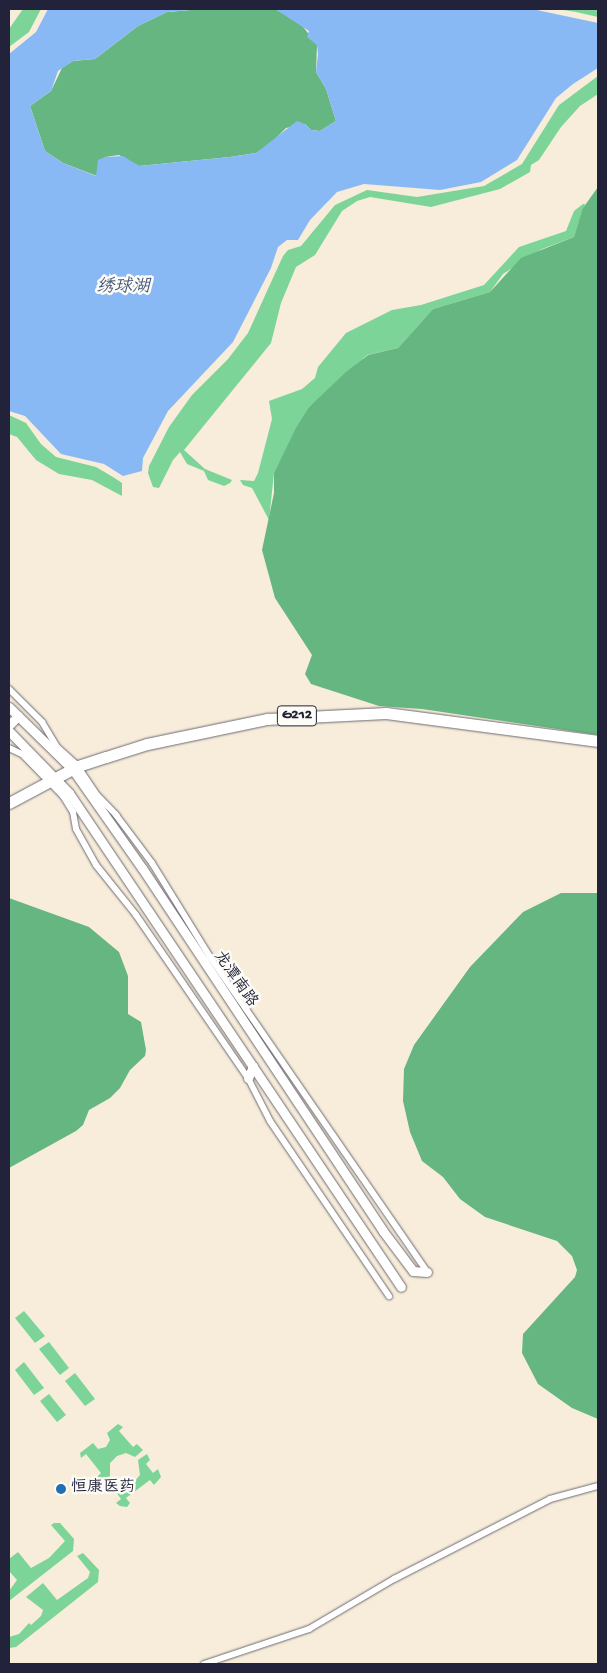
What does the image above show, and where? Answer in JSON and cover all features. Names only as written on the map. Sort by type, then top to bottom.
[{"type":"highway","name":"G212","points":[[9,803],[75,768],[148,744],[241,723],[317,714],[386,713],[423,716],[598,741]]},
{"type":"main road","name":"龙潭南路","points":[[9,706],[75,768],[111,828],[142,868],[384,1231],[413,1271],[427,1272]]},
{"type":"main road","points":[[9,725],[18,716]]},
{"type":"main road","name":"龙潭南路","points":[[9,731],[53,781],[97,837],[401,1287]]},
{"type":"main road","points":[[97,837],[111,828]]},
{"type":"main road","points":[[248,1078],[253,1066]]},
{"type":"street","points":[[9,689],[42,722],[57,747],[116,815],[152,863],[210,957],[427,1272]]},
{"type":"street","points":[[9,748],[22,754],[53,781],[73,812],[76,829],[103,875],[136,915],[248,1078],[270,1121],[389,1296]]},
{"type":"street","points":[[204,1664],[309,1629],[394,1579],[550,1499],[598,1486]]},
{"type":"green space","points":[[23,9],[41,9],[29,32],[9,47],[9,29]]},
{"type":"green space","points":[[203,9],[275,9],[301,24],[317,45],[316,72],[326,89],[336,121],[320,131],[311,130],[305,124],[286,128],[269,145],[256,153],[139,166],[119,155],[105,157],[97,176],[63,163],[45,151],[30,106],[51,91],[62,68],[73,61],[95,59],[138,26],[167,12]]},
{"type":"green space","points":[[557,9],[598,9],[598,17],[576,12]]},
{"type":"green space","points":[[598,76],[598,94],[580,106],[561,127],[539,160],[531,165],[530,172],[500,189],[431,207],[370,197],[357,201],[342,211],[315,255],[296,267],[281,303],[271,343],[184,450],[205,469],[232,480],[230,483],[224,486],[208,480],[204,471],[187,464],[180,452],[173,460],[159,488],[153,487],[148,473],[149,466],[169,427],[192,395],[228,359],[248,333],[283,256],[288,250],[301,246],[335,205],[367,190],[417,197],[484,186],[522,164],[559,105]]},
{"type":"green space","points":[[598,187],[598,735],[422,709],[379,706],[311,684],[305,674],[312,655],[275,598],[262,550],[274,493],[274,473],[296,428],[309,407],[346,372],[368,355],[398,348],[433,309],[490,292],[521,258],[574,237],[583,208]]},
{"type":"green space","points":[[585,204],[574,237],[542,249],[503,274],[490,292],[433,309],[398,348],[367,355],[309,407],[274,473],[269,520],[252,488],[243,485],[240,480],[254,481],[258,473],[272,419],[269,401],[302,389],[315,378],[318,367],[346,333],[392,310],[421,305],[484,285],[519,247],[566,231],[574,211]]},
{"type":"green space","points":[[9,415],[26,423],[41,444],[56,457],[96,467],[122,483],[122,496],[92,480],[59,474],[36,460],[17,437],[9,434]]},
{"type":"green space","points":[[561,893],[598,893],[598,1419],[572,1408],[538,1384],[522,1353],[523,1334],[575,1277],[577,1270],[572,1256],[557,1241],[485,1217],[460,1199],[443,1177],[422,1161],[410,1132],[403,1101],[404,1069],[414,1045],[470,967],[523,912]]},
{"type":"green space","points":[[9,898],[89,927],[119,952],[128,976],[128,1014],[141,1022],[146,1050],[145,1056],[130,1070],[120,1088],[110,1098],[89,1110],[83,1125],[76,1131],[9,1168]]},
{"type":"green space","points":[[24,1311],[45,1336],[35,1343],[15,1318]]},
{"type":"green space","points":[[49,1342],[69,1368],[60,1375],[39,1349]]},
{"type":"green space","points":[[24,1362],[44,1388],[34,1395],[15,1370]]},
{"type":"green space","points":[[75,1373],[95,1399],[85,1406],[65,1381]]},
{"type":"green space","points":[[49,1394],[66,1415],[57,1422],[40,1401]]},
{"type":"green space","points":[[118,1424],[123,1427],[119,1431],[133,1447],[137,1444],[143,1450],[135,1457],[126,1453],[117,1456],[110,1463],[110,1476],[101,1483],[97,1477],[101,1473],[86,1454],[81,1458],[80,1453],[93,1443],[98,1449],[106,1447],[110,1440],[107,1433]]},
{"type":"green space","points":[[147,1454],[150,1460],[146,1464],[153,1473],[158,1469],[161,1477],[154,1485],[150,1480],[126,1498],[130,1503],[127,1507],[120,1506],[116,1503],[121,1499],[114,1489],[108,1493],[104,1487],[113,1481],[123,1485],[133,1483],[140,1475],[138,1460]]},
{"type":"green space","points":[[60,1523],[74,1539],[73,1551],[9,1601],[9,1591],[17,1580],[9,1571],[9,1559],[18,1552],[31,1568],[49,1558],[65,1541],[51,1525]]},
{"type":"green space","points":[[83,1553],[99,1570],[98,1582],[16,1647],[9,1648],[9,1637],[19,1634],[29,1623],[31,1625],[41,1616],[43,1610],[26,1597],[43,1583],[57,1600],[88,1578],[90,1572],[77,1556]]},
{"type":"water","name":"绣球湖","points":[[48,9],[203,9],[167,12],[138,26],[95,59],[73,61],[58,71],[51,91],[30,106],[45,151],[63,163],[96,176],[98,160],[105,157],[123,156],[139,166],[256,153],[297,121],[305,124],[311,130],[320,131],[336,121],[326,89],[316,72],[317,45],[307,37],[309,31],[275,9],[532,9],[598,23],[598,68],[573,84],[556,98],[517,160],[481,182],[440,190],[364,184],[337,192],[310,220],[298,240],[287,240],[278,247],[271,268],[233,342],[168,411],[143,458],[142,471],[123,476],[104,464],[61,454],[25,416],[9,411],[9,54],[36,32]]},
{"type":"place","name":"恒康医药","points":[[61,1489]]}]
